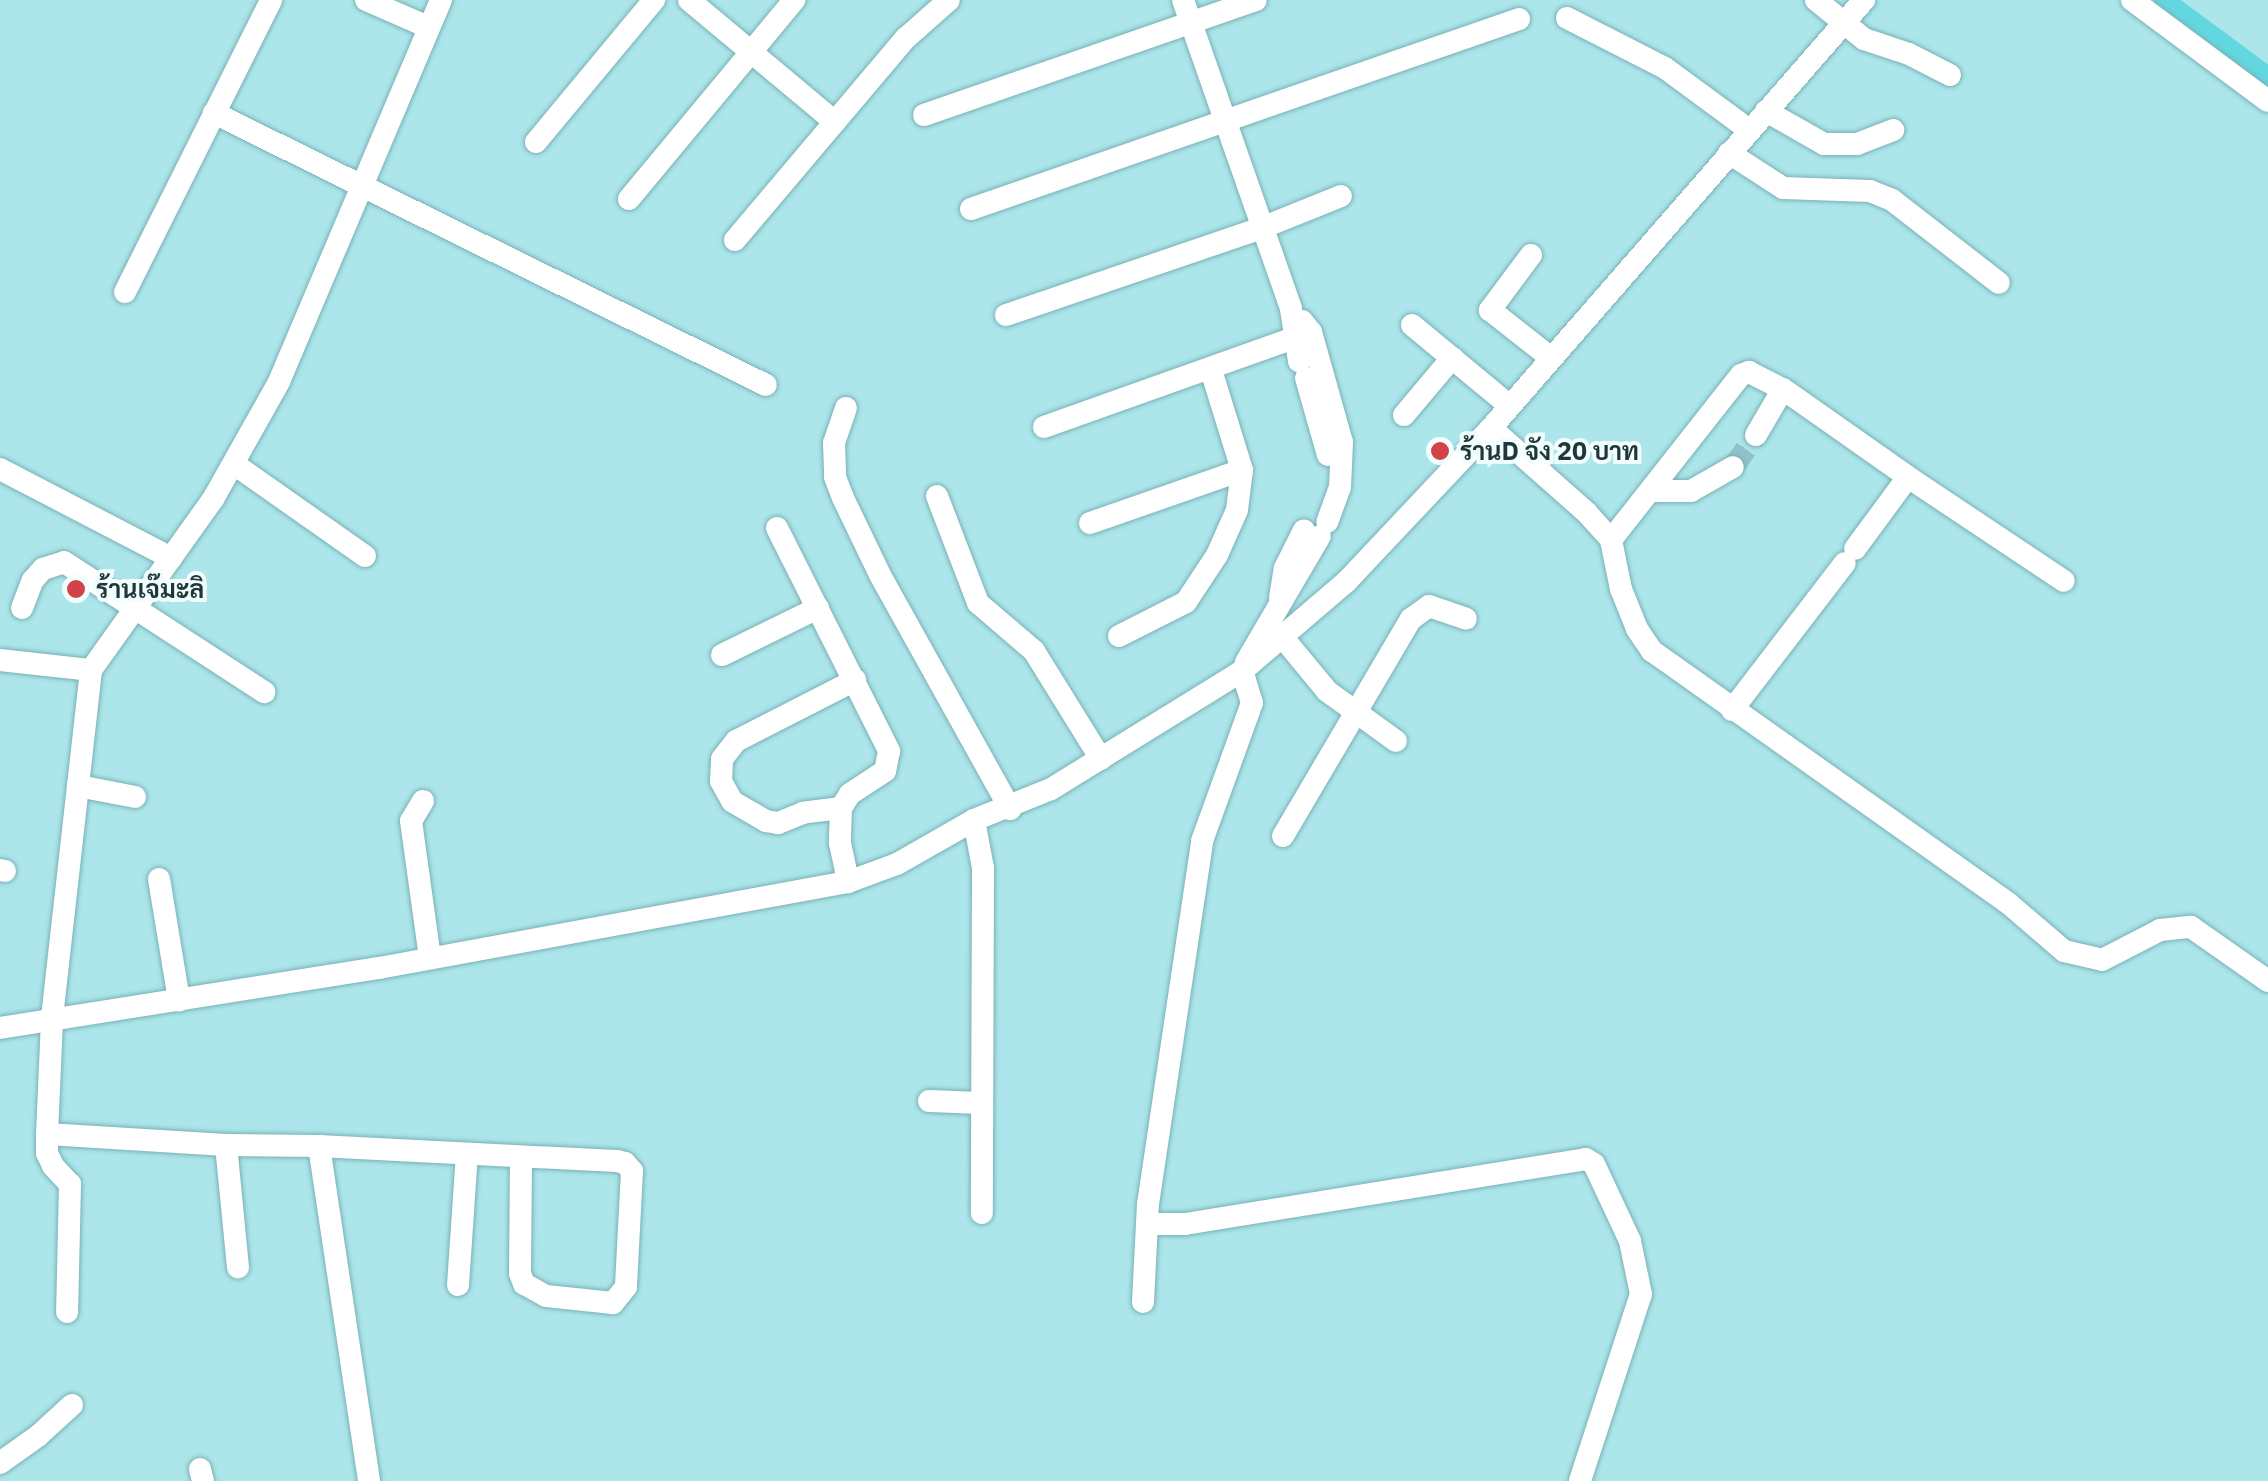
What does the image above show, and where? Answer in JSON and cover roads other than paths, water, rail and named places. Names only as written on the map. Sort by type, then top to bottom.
[{"type":"street","points":[[124,292],[270,0]]},
{"type":"street","points":[[366,0],[428,28]]},
{"type":"street","points":[[68,1312],[70,1184],[47,1153],[47,1134],[52,1020],[91,670],[234,464],[280,382],[441,0]]},
{"type":"street","points":[[536,142],[654,0]]},
{"type":"street","points":[[689,0],[836,122]]},
{"type":"street","points":[[629,200],[794,0]]},
{"type":"street","points":[[735,240],[906,38],[949,0]]},
{"type":"street","points":[[1142,1302],[1148,1224],[1202,841],[1252,703],[1244,667],[1279,602],[1301,574],[1335,444],[1264,227],[1183,0]]},
{"type":"street","points":[[924,114],[1256,0]]},
{"type":"street","points":[[1816,0],[1841,24],[1882,48],[1910,54],[1950,76]]},
{"type":"street","points":[[0,1028],[430,958],[848,882],[897,864],[974,820],[1010,809],[1101,759],[1284,638],[1383,546],[1864,0]]},
{"type":"street","points":[[2132,0],[2268,101]]},
{"type":"street","points":[[1567,18],[1665,68],[1749,130]]},
{"type":"street","points":[[971,209],[1519,19]]},
{"type":"street","points":[[1766,111],[1824,144],[1857,144],[1893,130]]},
{"type":"street","points":[[214,113],[766,385]]},
{"type":"street","points":[[1730,153],[1783,188],[1870,191],[1892,200],[1999,283]]},
{"type":"street","points":[[1006,314],[1264,227],[1340,196]]},
{"type":"street","points":[[1531,256],[1490,310],[1551,358]]},
{"type":"street","points":[[1412,325],[1510,406]]},
{"type":"street","points":[[1044,428],[1210,370],[1302,352]]},
{"type":"street","points":[[1302,352],[1335,444]]},
{"type":"street","points":[[1404,415],[1452,358]]},
{"type":"street","points":[[1119,636],[1169,614],[1200,584],[1237,510],[1242,470],[1210,370]]},
{"type":"street","points":[[1610,540],[1744,374],[1755,374],[2064,582]]},
{"type":"street","points":[[1756,434],[1782,389]]},
{"type":"street","points":[[846,408],[834,443],[835,478],[843,498],[880,576],[1010,809]]},
{"type":"street","points":[[1490,428],[1587,513],[1610,540],[1620,589],[1644,642],[1732,710],[2008,903],[2076,957],[2102,960],[2160,930],[2191,927],[2268,981]]},
{"type":"street","points":[[234,464],[366,556]]},
{"type":"street","points":[[1650,491],[1691,491],[1732,467]]},
{"type":"street","points":[[0,469],[171,558]]},
{"type":"street","points":[[1090,523],[1242,470]]},
{"type":"street","points":[[1732,710],[1908,477]]},
{"type":"street","points":[[937,496],[978,603],[1034,651],[1101,759]]},
{"type":"street","points":[[777,528],[889,750],[888,764],[850,794],[841,808],[840,843],[848,882]]},
{"type":"street","points":[[22,608],[32,580],[43,570],[64,562],[264,692]]},
{"type":"street","points":[[1282,836],[1420,609],[1436,607],[1466,619]]},
{"type":"street","points":[[722,655],[818,608]]},
{"type":"street","points":[[1284,638],[1327,691],[1396,741]]},
{"type":"street","points":[[0,660],[91,670]]},
{"type":"street","points":[[841,808],[803,813],[778,823],[766,821],[732,801],[720,782],[722,759],[736,741],[855,680]]},
{"type":"street","points":[[78,786],[135,797]]},
{"type":"street","points":[[423,801],[412,821],[430,958]]},
{"type":"street","points":[[974,820],[983,868],[982,1213]]},
{"type":"street","points":[[159,879],[178,1000]]},
{"type":"street","points":[[929,1101],[981,1102]]},
{"type":"street","points":[[47,1134],[618,1160],[632,1170],[626,1287],[621,1298],[613,1303],[546,1296],[529,1290],[520,1272],[521,1156]]},
{"type":"street","points":[[226,1145],[238,1267]]},
{"type":"street","points":[[318,1146],[370,1481]]},
{"type":"street","points":[[458,1285],[467,1154]]},
{"type":"street","points":[[1148,1224],[1185,1224],[1578,1156],[1586,1159],[1594,1164],[1630,1241],[1641,1294],[1580,1481]]},
{"type":"street","points":[[0,1462],[38,1436],[72,1405]]},
{"type":"waterway","points":[[2164,0],[2268,77]]},
{"type":"tunnel","points":[[1733,467],[1756,435]]},
{"type":"place","name":"ร้านD จัง 20 บาท","points":[[1440,451]]},
{"type":"place","name":"ร้านเจ๊มะลิ","points":[[76,589]]}]
